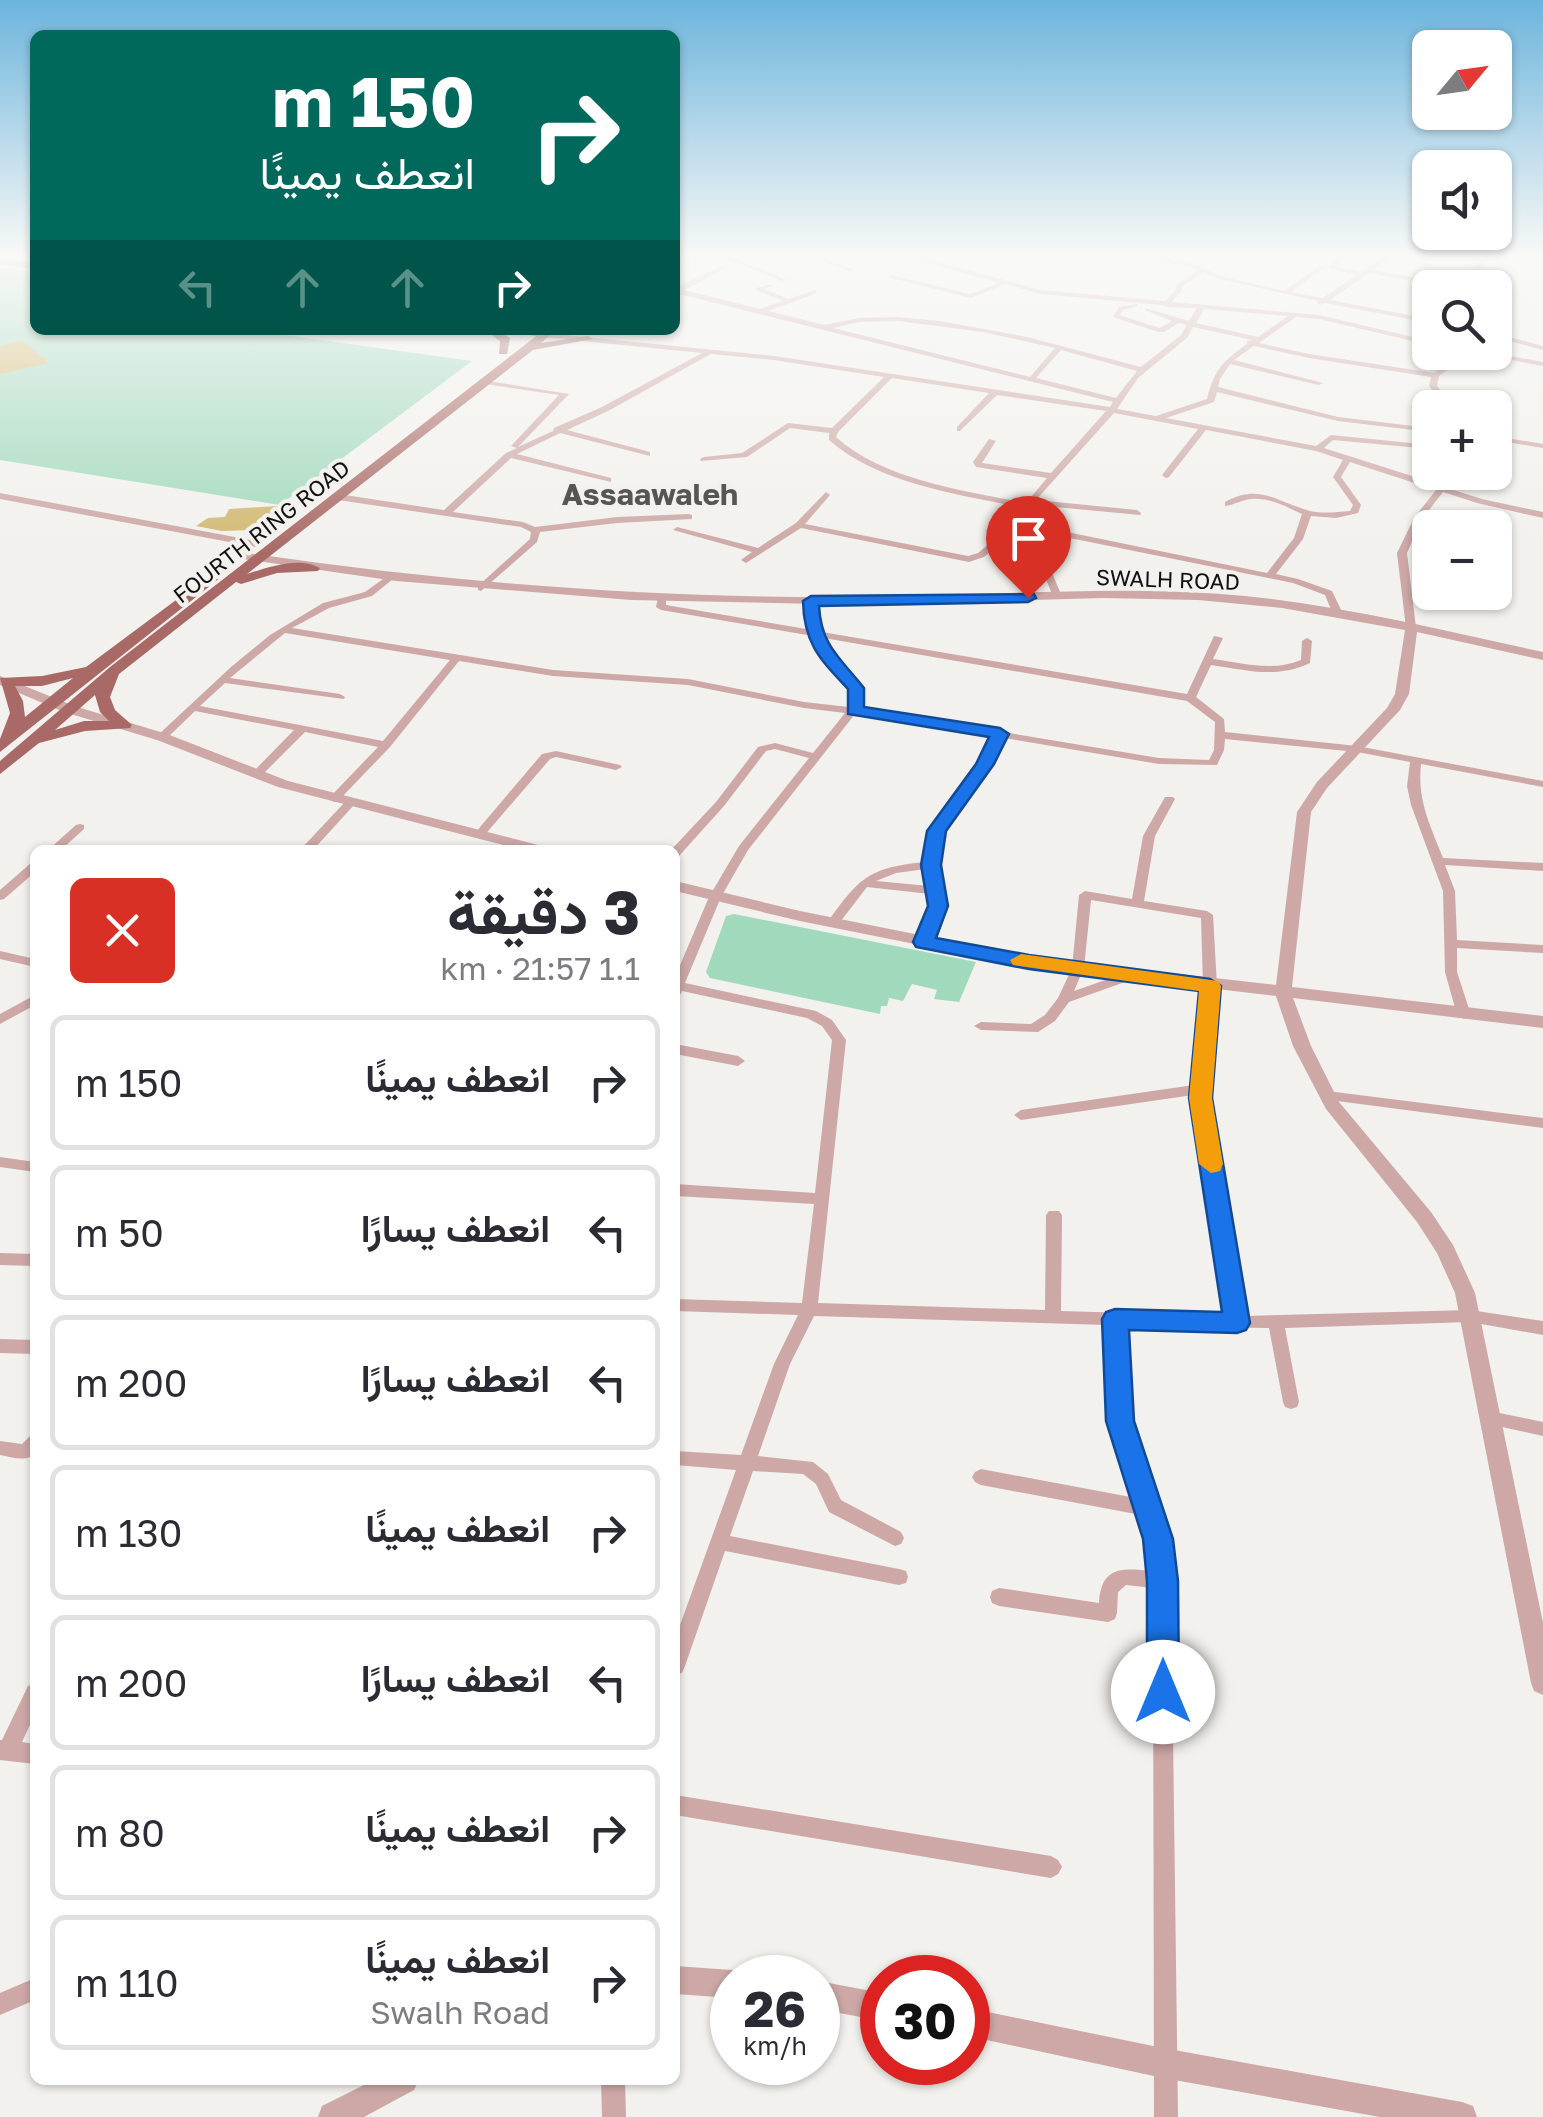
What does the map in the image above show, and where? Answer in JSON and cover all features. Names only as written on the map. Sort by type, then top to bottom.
[{"type":"main road","name":"FOURTH RING ROAD","points":[[7,748],[69,709],[109,666],[500,355]]},
{"type":"main road","name":"FOURTH RING ROAD","points":[[0,769],[7,748],[51,702],[204,601],[253,553],[304,524],[519,355]]},
{"type":"main road","points":[[304,524],[294,545],[316,566]]},
{"type":"main road","points":[[204,601],[259,573],[316,566]]},
{"type":"main road","points":[[7,748],[19,710],[2,681],[56,679],[109,666],[102,697],[108,712],[124,725]]},
{"type":"main road","points":[[7,748],[68,729],[124,725]]},
{"type":"street","points":[[509,455],[605,409],[703,355]]},
{"type":"street","points":[[737,355],[1115,406]]},
{"type":"street","points":[[931,355],[1157,418],[1318,449],[1412,480]]},
{"type":"street","points":[[1030,381],[1053,355]]},
{"type":"street","points":[[1085,355],[1142,370]]},
{"type":"street","points":[[1057,596],[1028,523],[1029,504],[1142,370],[1162,355]]},
{"type":"street","points":[[1216,389],[1214,384],[1236,355]]},
{"type":"street","points":[[1305,355],[1435,375],[1443,370]]},
{"type":"street","points":[[1512,359],[1543,364]]},
{"type":"street","points":[[1228,361],[1319,383]]},
{"type":"street","points":[[1433,390],[1435,375]]},
{"type":"street","points":[[890,376],[834,431],[832,438],[842,449],[894,472],[1029,504],[1137,513]]},
{"type":"street","points":[[446,513],[509,455],[565,394],[484,382]]},
{"type":"street","points":[[1157,418],[1207,402],[1216,389]]},
{"type":"street","points":[[1216,389],[1318,416],[1412,429]]},
{"type":"street","points":[[960,428],[995,392]]},
{"type":"street","points":[[704,459],[744,455],[788,425],[834,431]]},
{"type":"street","points":[[1384,426],[1387,443]]},
{"type":"street","points":[[1166,475],[1203,428]]},
{"type":"street","points":[[557,430],[647,454]]},
{"type":"street","points":[[1318,449],[1329,437],[1412,445]]},
{"type":"street","points":[[992,441],[977,462],[979,465],[1052,476]]},
{"type":"street","points":[[1512,441],[1543,446]]},
{"type":"street","points":[[509,455],[608,480]]},
{"type":"street","points":[[1228,504],[1238,497],[1260,497],[1288,502],[1306,513],[1346,514],[1358,510],[1338,477],[1348,458]]},
{"type":"street","points":[[1543,515],[1443,490],[1418,518],[1402,553],[1412,628],[1402,694],[1322,785],[1304,812],[1284,993],[1302,1046],[1328,1096],[1446,1250],[1465,1293],[1543,1683]]},
{"type":"street","points":[[0,496],[253,553]]},
{"type":"street","points":[[338,496],[534,530],[689,517]]},
{"type":"street","points":[[746,560],[798,525],[826,496]]},
{"type":"street","points":[[1271,574],[1281,554],[1300,537],[1306,513]]},
{"type":"street","points":[[798,525],[968,559],[981,555],[1028,523],[1130,551],[1271,574],[1329,593],[1338,614]]},
{"type":"street","points":[[481,588],[534,540],[534,530]]},
{"type":"street","points":[[678,530],[758,552]]},
{"type":"street","name":"SWALH ROAD","points":[[253,553],[368,574],[481,588],[663,598],[811,601],[1200,597],[1338,614],[1543,656]]},
{"type":"street","points":[[162,736],[284,630],[322,607],[369,597],[390,576]]},
{"type":"street","points":[[284,630],[554,674],[688,682],[804,705],[1160,761],[1203,765],[1216,760],[1222,735],[1220,721],[1190,698],[662,608],[663,598]]},
{"type":"street","points":[[680,982],[714,897],[756,829],[854,710],[856,688],[821,650],[811,601]]},
{"type":"street","points":[[1190,698],[1218,638]]},
{"type":"street","points":[[1207,661],[1289,670],[1306,662],[1308,641]]},
{"type":"street","points":[[310,845],[455,660]]},
{"type":"street","points":[[226,680],[340,696]]},
{"type":"street","points":[[2,681],[69,709],[162,736],[256,775],[518,845]]},
{"type":"street","points":[[194,708],[386,745]]},
{"type":"street","points":[[256,775],[302,729]]},
{"type":"street","points":[[924,942],[938,906],[931,865],[937,831],[985,764],[1000,734]]},
{"type":"street","points":[[1222,735],[1357,749],[1543,784]]},
{"type":"street","points":[[680,848],[762,749],[774,746],[816,757]]},
{"type":"street","points":[[479,836],[546,756],[556,754],[616,767]]},
{"type":"street","points":[[1416,761],[1413,786],[1428,840],[1449,891],[1451,972],[1464,1015]]},
{"type":"street","points":[[1138,901],[1149,836],[1170,800]]},
{"type":"street","points":[[60,845],[80,827]]},
{"type":"street","points":[[1438,861],[1543,867]]},
{"type":"street","points":[[833,923],[863,882],[878,872],[931,865]]},
{"type":"street","points":[[0,896],[30,870]]},
{"type":"street","points":[[863,882],[938,891]]},
{"type":"street","points":[[680,887],[924,942],[1078,968],[1543,1022]]},
{"type":"street","points":[[981,1026],[1033,1029],[1050,1018],[1078,968],[1084,895],[1207,915],[1210,986],[1201,1090],[1237,1323]]},
{"type":"street","points":[[1449,944],[1543,949]]},
{"type":"street","points":[[0,955],[30,962]]},
{"type":"street","points":[[1064,999],[1131,975]]},
{"type":"street","points":[[680,991],[812,1014],[834,1029],[839,1040],[810,1307],[782,1364],[720,1542],[680,1635]]},
{"type":"street","points":[[0,1020],[30,1002]]},
{"type":"street","points":[[680,1050],[738,1061]]},
{"type":"street","points":[[1021,1115],[1201,1090]]},
{"type":"street","points":[[1328,1096],[1543,1123]]},
{"type":"street","points":[[0,1162],[30,1166]]},
{"type":"street","points":[[680,1190],[822,1199]]},
{"type":"street","points":[[1053,1316],[1054,1215]]},
{"type":"street","points":[[0,1259],[30,1260]]},
{"type":"street","points":[[680,1305],[1237,1323],[1470,1316],[1543,1328]]},
{"type":"street","points":[[1115,1319],[1120,1421],[1158,1539],[1162,1581],[1166,2117]]},
{"type":"street","points":[[1276,1321],[1291,1402]]},
{"type":"street","points":[[0,1346],[30,1347]]},
{"type":"street","points":[[1490,1418],[1543,1429]]},
{"type":"street","points":[[0,1448],[24,1452],[30,1447]]},
{"type":"street","points":[[680,1458],[807,1467],[822,1479],[835,1506],[895,1538]]},
{"type":"street","points":[[981,1477],[1146,1508]]},
{"type":"street","points":[[720,1542],[899,1576]]},
{"type":"street","points":[[998,1597],[1108,1613],[1109,1589],[1122,1576],[1162,1581]]},
{"type":"street","points":[[30,1702],[4,1750],[30,1753]]},
{"type":"street","points":[[680,1806],[1051,1867]]},
{"type":"street","points":[[680,1980],[710,1982]]},
{"type":"street","points":[[0,2004],[30,1991]]},
{"type":"street","points":[[990,2027],[1163,2063],[1462,2117]]},
{"type":"street","points":[[333,2117],[394,2085]]},
{"type":"street","points":[[613,2085],[614,2117]]},
{"type":"green space","points":[[0,355],[427,355],[472,361],[280,505],[0,460]]},
{"type":"green space","points":[[734,914],[976,962],[959,1002],[934,999],[937,990],[912,984],[903,1001],[889,998],[887,1006],[881,1006],[880,1014],[710,978],[706,972],[726,916]]},
{"type":"building","points":[[0,355],[39,355],[49,363],[0,374]]},
{"type":"building","points":[[278,506],[253,530],[222,531],[196,526],[208,518],[225,517],[229,509]]},
{"type":"slow traffic","points":[[1021,960],[1210,986],[1200,1098],[1211,1164]]},
{"type":"district","name":"Assaawaleh","points":[[650,494]]},
{"type":"route","points":[[1028,598],[811,601],[821,650],[856,688],[858,703],[854,710],[1000,734],[985,764],[937,831],[931,865],[938,906],[924,942],[1029,962],[1210,986],[1200,1098],[1237,1323],[1115,1319],[1120,1421],[1158,1539],[1163,1692]]}]
